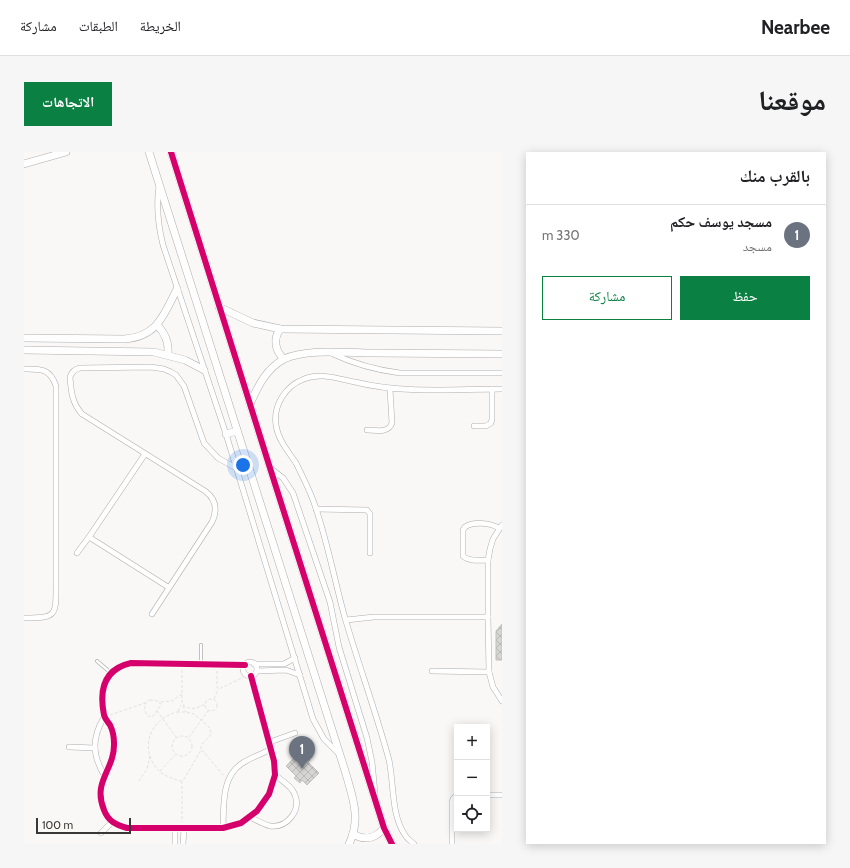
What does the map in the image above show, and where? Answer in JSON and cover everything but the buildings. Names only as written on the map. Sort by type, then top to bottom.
[{"type":"street","points":[[24,164],[66,152]]},
{"type":"street","points":[[149,152],[340,755],[356,816],[353,834],[349,844]]},
{"type":"street","points":[[171,152],[375,800],[384,828],[392,844]]},
{"type":"street","points":[[159,185],[159,228],[163,245],[226,434],[316,726],[324,739],[340,755]]},
{"type":"street","points":[[24,338],[130,338],[142,336],[157,325],[164,315],[177,289]]},
{"type":"street","points":[[219,307],[253,323],[280,329],[502,331]]},
{"type":"street","points":[[157,325],[167,340],[168,354]]},
{"type":"street","points":[[280,329],[276,336],[276,347],[279,354],[284,359]]},
{"type":"street","points":[[24,350],[144,351],[168,354],[204,370]]},
{"type":"street","points":[[330,352],[357,364],[400,373],[502,373]]},
{"type":"street","points":[[250,404],[263,378],[272,367],[284,359],[305,353],[502,354]]},
{"type":"street","points":[[152,614],[168,587],[212,522],[215,516],[215,501],[211,495],[82,414],[72,399],[70,377],[73,370],[80,368],[158,367],[176,375],[184,386],[204,443],[218,458],[236,468]]},
{"type":"street","points":[[24,369],[40,369],[47,372],[54,380],[56,386],[55,609],[48,617],[24,618]]},
{"type":"street","points":[[414,844],[405,836],[398,823],[389,760],[346,620],[316,509],[300,471],[278,432],[276,411],[285,392],[296,382],[316,375],[390,389],[502,389]]},
{"type":"street","points":[[367,430],[386,430],[390,428],[392,423],[390,389]]},
{"type":"street","points":[[474,426],[486,426],[491,423],[492,389]]},
{"type":"street","points":[[226,434],[237,431]]},
{"type":"street","points":[[77,553],[144,454]]},
{"type":"street","points":[[270,468],[283,478],[293,493],[330,602],[339,647],[370,750],[374,775],[375,800]]},
{"type":"street","points":[[316,509],[367,510],[370,514],[370,553]]},
{"type":"street","points":[[488,560],[469,560],[463,556],[463,530],[467,525],[478,524],[500,526],[493,539],[488,560],[488,616],[489,672],[493,686],[502,701]]},
{"type":"street","points":[[89,537],[168,587]]},
{"type":"street","points":[[346,620],[374,616],[488,616]]},
{"type":"street","points":[[104,776],[98,763],[95,748],[96,734],[104,717],[102,693],[106,679],[123,664],[284,664],[295,658]]},
{"type":"street","points":[[254,664],[257,671]]},
{"type":"street","points":[[104,717],[111,727],[114,744],[112,760],[104,776],[100,793],[101,802],[107,817],[112,822],[127,828],[175,829],[223,828],[241,823],[257,811],[266,799],[273,785],[275,775],[272,749],[249,676],[244,671],[245,665]]},
{"type":"street","points":[[249,676],[255,674],[257,671],[286,670],[300,675]]},
{"type":"street","points":[[432,671],[489,672]]},
{"type":"street","points":[[270,742],[295,733]]},
{"type":"street","points":[[69,747],[95,748]]},
{"type":"street","points":[[223,828],[225,789],[228,780],[239,765],[272,749]]},
{"type":"street","points":[[250,817],[270,826],[286,823],[292,818],[296,806],[295,794],[291,788],[275,775]]},
{"type":"street","points":[[490,795],[501,795]]},
{"type":"street","points":[[452,844],[452,802],[456,796]]},
{"type":"street","points":[[101,833],[112,822]]},
{"type":"street","points":[[353,834],[359,838],[366,839],[379,834],[384,828]]},
{"type":"street","points":[[175,829],[175,844]]},
{"type":"street","points":[[183,829],[183,844]]},
{"type":"lane","points":[[201,645],[201,664]]},
{"type":"lane","points":[[96,661],[111,673]]},
{"type":"path","points":[[178,712],[182,704],[182,663]]},
{"type":"path","points":[[213,699],[218,688],[217,664]]},
{"type":"path","points":[[218,688],[249,676]]},
{"type":"path","points":[[104,717],[150,700],[160,702],[172,701],[182,694]]},
{"type":"path","points":[[182,704],[187,708],[196,709],[205,704],[207,700],[213,699]]},
{"type":"path","points":[[188,738],[208,711],[214,710],[217,707],[216,702],[213,699]]},
{"type":"path","points":[[145,703],[144,707],[148,717],[152,717],[161,706],[160,702]]},
{"type":"path","points":[[182,704],[186,712]]},
{"type":"path","points":[[205,704],[205,708],[208,711]]},
{"type":"path","points":[[157,711],[176,738]]},
{"type":"path","points":[[139,781],[147,769],[150,756],[148,745],[150,735],[154,726],[162,718],[169,714],[186,712],[194,714],[209,727],[211,732],[210,736],[202,746],[182,781],[183,829]]},
{"type":"path","points":[[182,736],[188,738],[192,746],[190,752],[182,756],[176,754],[172,746],[174,740],[182,736]]},
{"type":"path","points":[[201,749],[228,780]]},
{"type":"path","points":[[160,771],[176,754]]},
{"type":"path","points":[[150,756],[160,771],[179,781],[182,781]]},
{"type":"cycle path","points":[[171,152],[384,828],[392,844]]},
{"type":"cycle path","points":[[245,665],[131,663],[122,666],[109,675],[103,689],[102,697],[104,716],[112,730],[114,743],[111,761],[102,783],[101,800],[104,810],[110,820],[127,828],[223,828],[241,823],[257,811],[269,794],[275,775],[274,761],[251,676]]},
{"type":"place","name":"مسجد يوسف حكم","points":[[302,769]]}]
